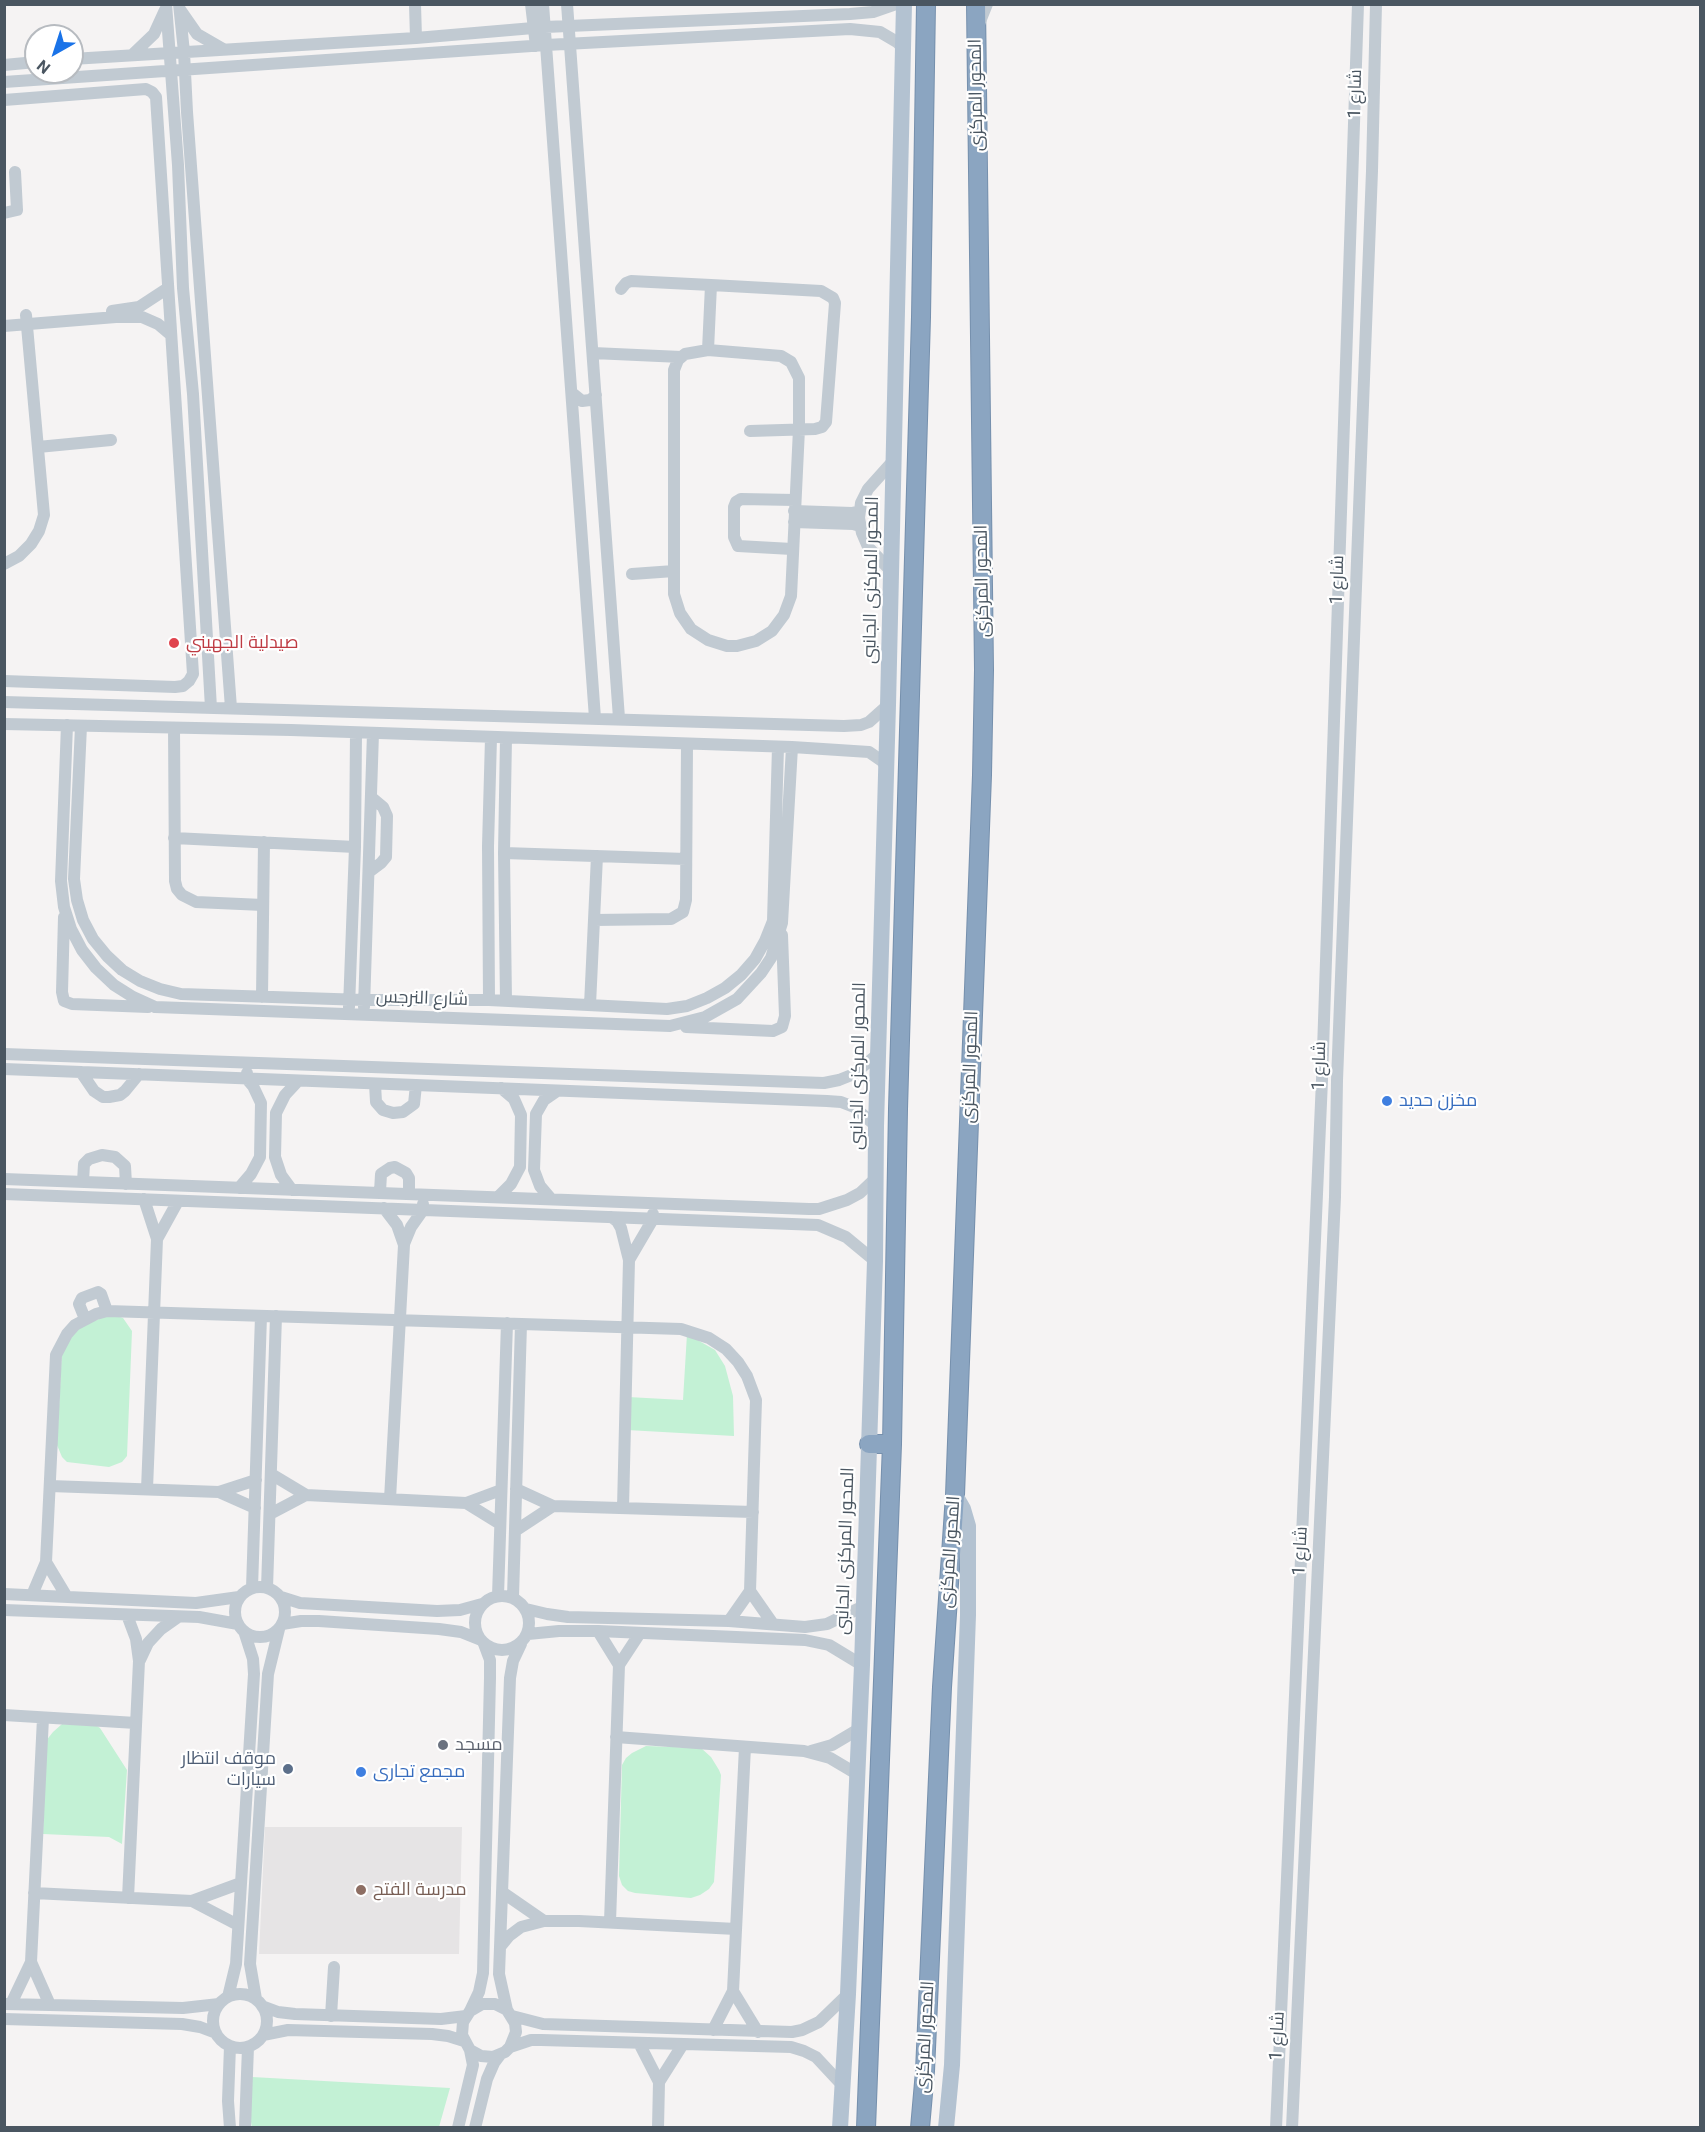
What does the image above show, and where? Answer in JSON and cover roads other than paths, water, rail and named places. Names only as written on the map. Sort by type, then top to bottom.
[{"type":"highway","points":[[866,2127],[892,1444],[900,1050],[921,305],[926,4]]},
{"type":"highway","name":"المحور المركزى","points":[[920,2127],[925,2071],[941,1699],[955,1495],[982,775],[984,682],[976,4]]},
{"type":"highway","points":[[869,1444],[892,1444]]},
{"type":"main road","name":"المحور المركزى الجانبى","points":[[840,2127],[862,1665],[875,1261],[876,1126],[904,4]]},
{"type":"main road","points":[[946,2127],[952,2065],[968,1615],[968,1526],[963,1509],[955,1495]]},
{"type":"street","points":[[414,4],[416,38]]},
{"type":"street","points":[[531,4],[540,28]]},
{"type":"street","points":[[543,4],[540,28],[541,46],[572,393],[595,718]]},
{"type":"street","points":[[567,4],[619,718]]},
{"type":"street","points":[[84,58],[540,28],[850,14],[873,12],[896,4]]},
{"type":"street","points":[[976,30],[987,4]]},
{"type":"street","name":"شارع 1","points":[[1276,2127],[1327,940],[1358,4]]},
{"type":"street","name":"شارع 1","points":[[1292,2127],[1334,1209],[1376,4]]},
{"type":"street","points":[[173,6],[197,34],[224,49]]},
{"type":"street","points":[[173,6],[184,52],[231,708]]},
{"type":"street","points":[[173,6],[170,52],[183,288],[193,394],[210,708]]},
{"type":"street","points":[[132,56],[154,34],[173,6]]},
{"type":"street","points":[[850,14],[850,29]]},
{"type":"street","points":[[4,82],[570,44],[850,29],[880,32],[904,49]]},
{"type":"street","points":[[4,65],[24,63]]},
{"type":"street","points":[[88,77],[89,93]]},
{"type":"street","points":[[4,100],[146,89],[152,92],[158,104],[193,674],[183,686],[175,687],[4,681]]},
{"type":"street","points":[[161,166],[177,165]]},
{"type":"street","points":[[4,213],[15,212],[18,207],[15,172]]},
{"type":"street","points":[[621,289],[631,281],[821,291],[833,298],[835,303],[827,419],[824,425],[819,428],[750,431]]},
{"type":"street","points":[[708,350],[711,285]]},
{"type":"street","points":[[4,326],[27,319],[139,307],[168,288]]},
{"type":"street","points":[[4,317],[27,319],[142,318],[158,324],[171,335]]},
{"type":"street","points":[[4,564],[19,556],[31,544],[39,531],[44,515],[27,319]]},
{"type":"street","points":[[708,350],[776,354],[787,358],[795,367],[799,378],[799,429],[791,596],[784,615],[772,631],[746,644],[727,646],[708,640],[692,629],[685,622],[676,604],[674,571],[675,365],[681,357],[690,352],[708,350]]},
{"type":"street","points":[[593,353],[681,357]]},
{"type":"street","points":[[175,393],[193,394]]},
{"type":"street","points":[[572,393],[582,401],[596,396]]},
{"type":"street","points":[[575,435],[585,429],[599,434]]},
{"type":"street","points":[[1344,429],[1361,430]]},
{"type":"street","points":[[38,447],[111,440]]},
{"type":"street","points":[[891,571],[868,547],[860,526],[860,511],[868,489],[894,460]]},
{"type":"street","points":[[792,549],[738,546],[734,537],[736,502],[741,499],[860,526]]},
{"type":"street","points":[[794,511],[852,513],[860,511]]},
{"type":"street","points":[[632,574],[674,571]]},
{"type":"street","points":[[104,704],[106,685]]},
{"type":"street","points":[[4,702],[291,708],[443,715],[619,718],[844,726],[869,722],[888,705]]},
{"type":"street","points":[[291,708],[291,730]]},
{"type":"street","points":[[4,724],[291,730],[792,747],[869,752],[882,761],[886,767]]},
{"type":"street","name":"شارع النرجس","points":[[67,725],[61,881],[64,907],[71,929],[82,950],[96,969],[124,991],[155,1007],[670,1026],[705,1017],[737,999],[756,980],[771,958],[782,924],[792,747]]},
{"type":"street","name":"شارع النرجس","points":[[81,726],[74,879],[80,910],[93,939],[106,956],[122,970],[160,989],[181,994],[262,997],[489,1000],[667,1009],[687,1006],[707,998],[725,988],[741,975],[755,958],[773,921],[778,747]]},
{"type":"street","points":[[840,750],[847,738],[844,726]]},
{"type":"street","points":[[174,728],[175,881],[182,895],[196,902],[263,905]]},
{"type":"street","points":[[349,1014],[355,847],[356,733]]},
{"type":"street","points":[[364,1015],[373,733]]},
{"type":"street","points":[[489,1000],[488,846],[491,738]]},
{"type":"street","points":[[506,738],[504,853],[506,1001]]},
{"type":"street","points":[[594,920],[671,919],[678,916],[686,906],[687,745]]},
{"type":"street","points":[[174,838],[355,847]]},
{"type":"street","points":[[262,997],[264,842]]},
{"type":"street","points":[[504,853],[686,859]]},
{"type":"street","points":[[590,1005],[597,856]]},
{"type":"street","points":[[64,907],[62,993],[64,1001],[72,1004],[155,1007]]},
{"type":"street","points":[[670,1026],[773,1031],[782,1027],[784,1016],[782,924]]},
{"type":"street","points":[[1327,940],[1342,941]]},
{"type":"street","points":[[4,1054],[824,1083],[854,1074],[879,1053]]},
{"type":"street","points":[[239,1188],[251,1174],[260,1157],[261,1103],[254,1086],[248,1079],[247,1062]]},
{"type":"street","points":[[4,1069],[841,1102],[854,1107],[876,1126]]},
{"type":"street","points":[[81,1072],[94,1091],[109,1097],[120,1095],[139,1074]]},
{"type":"street","points":[[292,1190],[281,1175],[275,1157],[276,1113],[285,1095],[298,1081]]},
{"type":"street","points":[[375,1084],[376,1102],[383,1110],[393,1113],[403,1112],[414,1104],[416,1085]]},
{"type":"street","points":[[498,1197],[511,1184],[520,1167],[521,1115],[514,1099],[501,1089]]},
{"type":"street","points":[[551,1199],[540,1186],[534,1170],[536,1114],[544,1100],[558,1091]]},
{"type":"street","points":[[83,1182],[84,1164],[89,1159],[102,1155],[115,1157],[125,1166],[126,1184]]},
{"type":"street","points":[[380,1192],[381,1174],[395,1167],[406,1173],[409,1178],[409,1193]]},
{"type":"street","points":[[4,1179],[819,1209],[860,1193],[877,1177]]},
{"type":"street","points":[[4,1194],[818,1225],[846,1237],[875,1261]]},
{"type":"street","points":[[390,1499],[404,1245],[411,1227],[423,1210],[423,1194]]},
{"type":"street","points":[[144,1199],[157,1239],[147,1489]]},
{"type":"street","points":[[157,1239],[178,1200]]},
{"type":"street","points":[[629,1260],[653,1219],[654,1203]]},
{"type":"street","points":[[384,1208],[397,1225],[404,1245]]},
{"type":"street","points":[[611,1217],[621,1228],[629,1260],[623,1508]]},
{"type":"street","points":[[85,1319],[79,1304],[81,1298],[98,1292],[101,1294],[107,1311]]},
{"type":"street","points":[[32,1595],[46,1562],[56,1355],[67,1334],[85,1319],[107,1311],[628,1327],[681,1329],[697,1333],[718,1343],[738,1362],[754,1391],[757,1408],[750,1591],[729,1621]]},
{"type":"street","points":[[252,1588],[261,1316]]},
{"type":"street","points":[[267,1588],[276,1316]]},
{"type":"street","points":[[498,1596],[507,1323]]},
{"type":"street","points":[[513,1597],[521,1324]]},
{"type":"street","points":[[271,1474],[306,1495],[466,1503],[501,1491]]},
{"type":"street","points":[[50,1486],[219,1492],[256,1480]]},
{"type":"street","points":[[516,1489],[553,1506],[753,1512]]},
{"type":"street","points":[[219,1492],[255,1508]]},
{"type":"street","points":[[270,1514],[306,1495]]},
{"type":"street","points":[[466,1503],[500,1524]]},
{"type":"street","points":[[515,1531],[553,1506]]},
{"type":"street","points":[[46,1562],[67,1597]]},
{"type":"street","points":[[4,1594],[196,1603],[239,1597],[252,1588],[267,1588],[281,1597],[310,1604],[437,1611],[460,1610],[482,1604]]},
{"type":"street","points":[[750,1591],[773,1624]]},
{"type":"street","points":[[458,2127],[473,2066],[462,2028],[479,1992],[483,1973],[490,1660],[475,1626],[478,1610],[482,1604],[498,1596],[513,1597],[526,1608],[568,1617],[729,1621],[805,1627],[827,1624],[864,1606]]},
{"type":"street","points":[[216,2033],[214,2015],[224,2001],[236,1964],[254,1674],[253,1659],[235,1610],[239,1597]]},
{"type":"street","points":[[4,2019],[182,2024],[216,2033],[230,2046],[248,2047],[263,2035],[267,2017],[259,2003],[250,1964],[268,1674],[285,1610],[281,1597]]},
{"type":"street","points":[[510,2047],[516,2032],[500,1984],[502,1892],[510,1678],[513,1660],[530,1626],[526,1608]]},
{"type":"street","points":[[4,1610],[199,1617],[241,1627],[259,1637],[270,1635],[280,1626],[301,1621],[439,1629],[461,1632],[498,1650],[506,1650],[524,1639],[559,1631],[819,1641],[862,1665]]},
{"type":"street","points":[[127,1615],[136,1639],[139,1661],[128,1898]]},
{"type":"street","points":[[139,1661],[148,1643],[161,1629],[178,1617]]},
{"type":"street","points":[[598,1631],[619,1665]]},
{"type":"street","points":[[610,1922],[619,1665],[640,1633]]},
{"type":"street","points":[[4,1715],[136,1723]]},
{"type":"street","points":[[43,1718],[31,1962],[8,2004],[183,2008],[245,1995],[287,2014],[441,2019],[468,2013],[475,2007],[488,2003],[501,2006],[509,2013],[543,2024],[792,2032],[811,2027],[848,1994]]},
{"type":"street","points":[[616,1737],[804,1751],[818,1750],[832,1745],[859,1729]]},
{"type":"street","points":[[713,2030],[733,1991],[745,1747]]},
{"type":"street","points":[[804,1751],[830,1758],[856,1774]]},
{"type":"street","points":[[34,1893],[192,1901],[241,1883]]},
{"type":"street","points":[[502,1892],[544,1921]]},
{"type":"street","points":[[192,1901],[238,1925]]},
{"type":"street","points":[[500,1947],[521,1927],[544,1921],[736,1929]]},
{"type":"street","points":[[31,1962],[50,2005]]},
{"type":"street","points":[[331,2016],[334,1967]]},
{"type":"street","points":[[733,1991],[758,2032]]},
{"type":"street","points":[[263,2035],[288,2030],[432,2034],[448,2036],[487,2058],[500,2055]]},
{"type":"street","points":[[475,2127],[490,2071],[500,2055],[510,2047],[531,2040],[791,2047],[804,2050],[816,2057],[843,2086]]},
{"type":"street","points":[[639,2043],[659,2082],[658,2127]]},
{"type":"street","points":[[659,2082],[683,2044]]},
{"type":"street","points":[[230,2046],[228,2101],[230,2127]]},
{"type":"street","points":[[245,2127],[248,2047]]},
{"type":"place","name":"صيدلية الجهيني","points":[[174,643]]},
{"type":"place","name":"مخزن حديد","points":[[1387,1101]]},
{"type":"place","name":"مسجد","points":[[443,1745]]},
{"type":"place","name":"موقف انتظار سيارات","points":[[288,1769]]},
{"type":"place","name":"مجمع تجارى","points":[[361,1772]]},
{"type":"place","name":"مدرسة الفتح","points":[[361,1890]]}]
